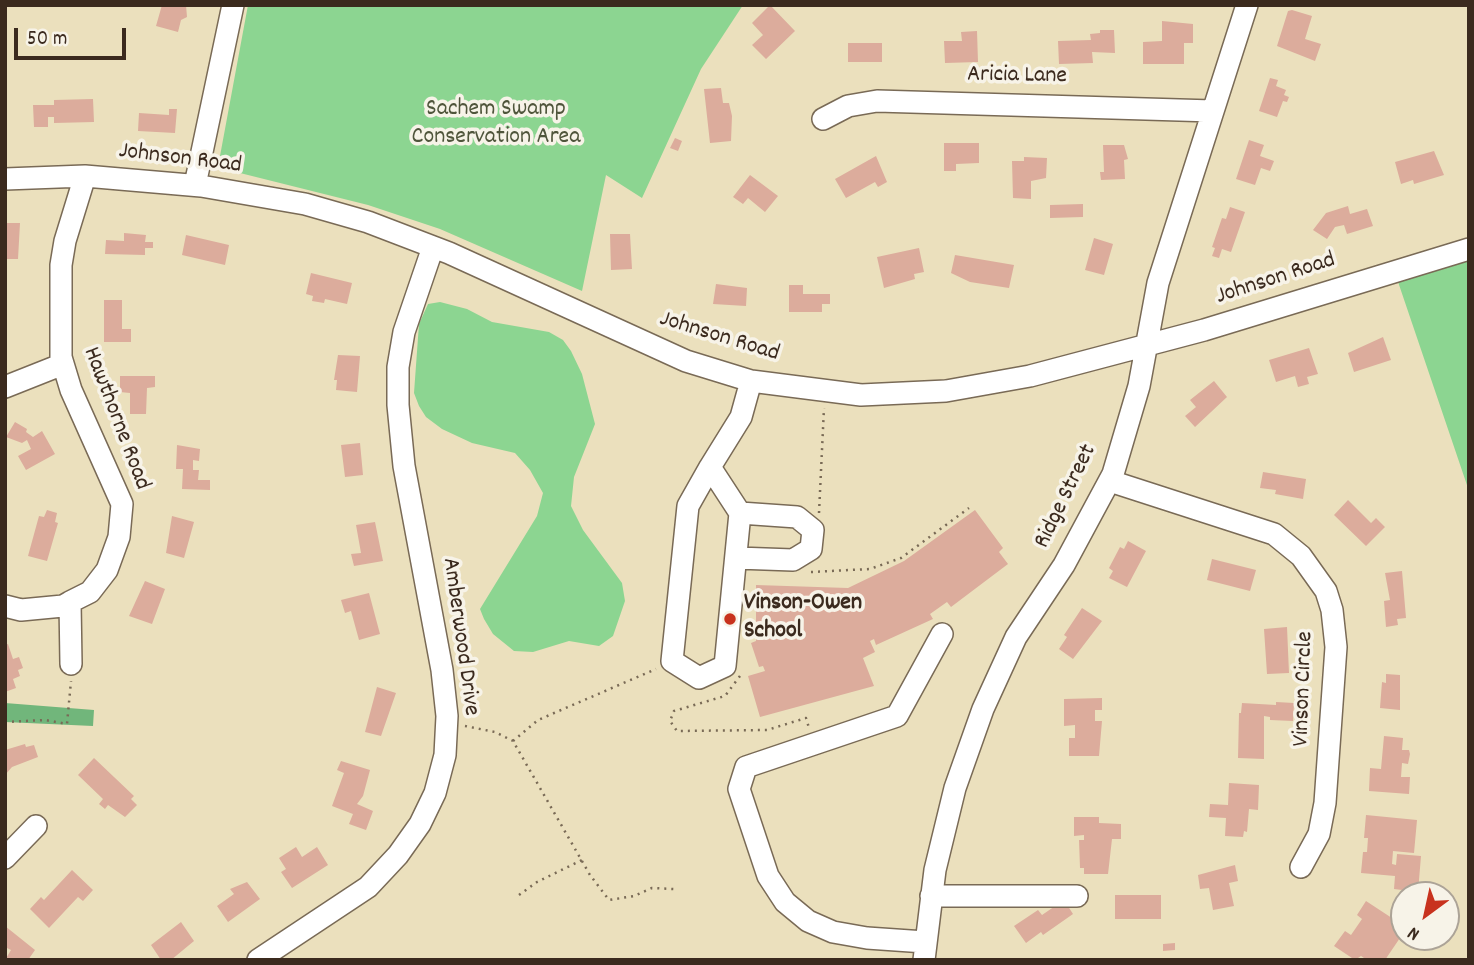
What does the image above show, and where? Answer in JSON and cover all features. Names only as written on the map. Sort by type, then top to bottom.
[{"type":"street","points":[[195,185],[233,5]]},
{"type":"street","name":"Ridge Street","points":[[924,951],[931,896],[955,788],[983,709],[1016,637],[1063,565],[1110,481],[1139,386],[1158,283],[1247,5]]},
{"type":"street","name":"Aricia Lane","points":[[823,119],[848,106],[877,101],[1213,111]]},
{"type":"street","name":"Johnson Road","points":[[5,179],[85,176],[195,185],[305,204],[368,222],[433,247],[686,360],[751,381],[861,395],[946,391],[1030,376],[1147,345],[1469,249]]},
{"type":"street","name":"Hawthorne Road","points":[[71,602],[90,592],[107,570],[119,537],[122,504],[63,364],[59,316],[61,265],[65,242],[85,176]]},
{"type":"street","name":"Amberwood Drive","points":[[258,960],[368,887],[398,856],[420,824],[435,793],[444,755],[446,727],[442,670],[406,477],[398,405],[398,367],[404,332],[433,247]]},
{"type":"street","points":[[5,387],[63,364]]},
{"type":"street","points":[[710,467],[740,513],[724,666],[699,678],[672,661],[688,506],[710,467],[741,417],[751,381]]},
{"type":"street","name":"Vinson Circle","points":[[1110,481],[1274,534],[1301,556],[1326,591],[1332,610],[1336,647],[1325,803],[1319,834],[1301,867]]},
{"type":"street","points":[[737,558],[793,560],[811,549],[813,530],[797,517],[740,513]]},
{"type":"street","points":[[5,606],[21,610],[63,606],[71,602],[71,664]]},
{"type":"street","points":[[924,951],[833,932],[808,921],[785,902],[768,876],[739,789],[746,767],[897,716],[942,634]]},
{"type":"street","points":[[5,858],[36,826]]},
{"type":"street","points":[[931,896],[1077,896]]},
{"type":"path","points":[[819,523],[825,390]]},
{"type":"path","points":[[801,572],[870,569],[901,558],[969,508]]},
{"type":"path","points":[[820,560],[821,572]]},
{"type":"path","points":[[513,741],[538,720],[672,661]]},
{"type":"path","points":[[5,722],[45,720],[67,724],[71,664]]},
{"type":"path","points":[[741,668],[739,681],[725,696],[674,711],[670,721],[677,731],[767,730],[806,718],[815,744]]},
{"type":"path","points":[[446,727],[471,725],[513,741],[582,860],[609,900],[634,896],[652,888],[674,889]]},
{"type":"path","points":[[519,895],[537,882],[582,860]]},
{"type":"green space","name":"Sachem Swamp Conservation Area","points":[[248,5],[743,5],[701,69],[642,198],[606,175],[582,291],[440,229],[368,205],[224,169],[220,156]]},
{"type":"green space","points":[[1469,248],[1469,491],[1394,270]]},
{"type":"green space","points":[[440,302],[467,309],[492,322],[549,332],[563,340],[582,374],[595,424],[574,477],[571,506],[583,530],[622,583],[625,601],[613,636],[599,646],[569,641],[533,652],[514,651],[493,634],[484,619],[480,609],[537,516],[543,493],[530,470],[515,453],[472,443],[442,429],[426,417],[419,406],[414,393],[419,324],[428,304]]},
{"type":"green space","points":[[5,703],[94,710],[93,726],[5,722]]},
{"type":"building","points":[[162,5],[186,5],[187,17],[181,20],[178,32],[156,26]]},
{"type":"building","points":[[770,5],[795,31],[766,59],[752,45],[763,35],[752,23]]},
{"type":"building","points":[[1288,11],[1312,16],[1305,39],[1321,44],[1315,61],[1277,46]]},
{"type":"building","points":[[1162,21],[1193,24],[1193,43],[1184,43],[1184,64],[1143,64],[1143,42],[1162,41]]},
{"type":"building","points":[[1100,30],[1114,30],[1115,53],[1092,52],[1093,63],[1059,64],[1058,41],[1091,40],[1090,34],[1100,33]]},
{"type":"building","points":[[977,31],[978,62],[945,63],[944,41],[962,41],[961,32]]},
{"type":"building","points":[[848,43],[882,43],[882,62],[848,62]]},
{"type":"building","points":[[1270,78],[1278,80],[1276,86],[1286,90],[1284,95],[1289,97],[1287,102],[1283,101],[1277,117],[1259,111]]},
{"type":"building","points":[[721,88],[723,103],[729,103],[732,116],[731,141],[710,143],[704,89]]},
{"type":"building","points":[[93,99],[94,122],[54,123],[54,117],[48,117],[48,127],[34,127],[33,105],[54,105],[54,100]]},
{"type":"building","points":[[169,109],[177,109],[175,133],[138,131],[139,113],[169,115]]},
{"type":"building","points":[[675,138],[682,141],[678,151],[670,148]]},
{"type":"building","points":[[1249,140],[1264,145],[1260,156],[1274,161],[1270,171],[1261,168],[1255,185],[1236,179]]},
{"type":"building","points":[[944,143],[979,143],[979,163],[956,164],[956,171],[944,171]]},
{"type":"building","points":[[1103,145],[1124,145],[1128,159],[1124,160],[1125,179],[1101,180],[1100,172],[1104,172]]},
{"type":"building","points":[[1434,151],[1444,175],[1414,184],[1413,180],[1401,184],[1395,162]]},
{"type":"building","points":[[876,156],[887,182],[878,187],[875,182],[846,198],[835,179]]},
{"type":"building","points":[[1024,157],[1047,158],[1046,178],[1031,181],[1031,199],[1013,198],[1012,161],[1024,161]]},
{"type":"building","points":[[750,175],[778,196],[765,212],[748,198],[743,204],[733,197]]},
{"type":"building","points":[[1083,204],[1083,217],[1050,218],[1050,205]]},
{"type":"building","points":[[1348,206],[1350,214],[1367,209],[1373,226],[1347,234],[1344,225],[1335,227],[1327,239],[1313,230],[1326,213]]},
{"type":"building","points":[[1230,207],[1245,212],[1231,252],[1222,249],[1219,258],[1212,256],[1215,248],[1212,247],[1222,218],[1226,219]]},
{"type":"building","points":[[5,223],[20,223],[18,259],[5,259]]},
{"type":"building","points":[[124,233],[146,235],[145,242],[153,242],[153,248],[145,248],[145,255],[105,254],[106,240],[124,241]]},
{"type":"building","points":[[610,234],[630,234],[632,269],[611,270]]},
{"type":"building","points":[[186,235],[229,245],[225,265],[182,255]]},
{"type":"building","points":[[1094,238],[1113,244],[1104,275],[1085,270]]},
{"type":"building","points":[[919,248],[924,272],[914,274],[915,279],[884,288],[877,257]]},
{"type":"building","points":[[955,255],[1014,265],[1009,288],[970,282],[951,273]]},
{"type":"building","points":[[311,273],[352,283],[347,304],[325,299],[324,303],[312,301],[313,296],[306,294]]},
{"type":"building","points":[[716,284],[747,288],[746,306],[713,304]]},
{"type":"building","points":[[789,285],[803,285],[803,294],[830,294],[830,304],[822,304],[822,312],[789,312]]},
{"type":"building","points":[[104,300],[122,300],[122,329],[131,329],[131,342],[104,342]]},
{"type":"building","points":[[1383,337],[1391,360],[1354,372],[1348,353]]},
{"type":"building","points":[[1309,348],[1318,374],[1307,377],[1309,384],[1298,387],[1295,376],[1276,382],[1269,360]]},
{"type":"building","points":[[338,355],[360,356],[357,392],[336,390],[337,380],[334,380]]},
{"type":"building","points":[[120,376],[155,376],[155,387],[147,388],[146,414],[130,414],[130,393],[120,392]]},
{"type":"building","points":[[1214,381],[1227,397],[1195,427],[1185,416],[1196,407],[1190,400]]},
{"type":"building","points":[[15,422],[27,429],[26,432],[33,437],[42,431],[55,454],[26,470],[18,456],[31,449],[27,440],[22,443],[6,437]]},
{"type":"building","points":[[360,443],[363,475],[345,477],[341,445]]},
{"type":"building","points":[[177,445],[200,449],[199,461],[193,460],[193,470],[199,470],[198,480],[210,480],[210,490],[182,489],[183,469],[176,469]]},
{"type":"building","points":[[1263,472],[1306,479],[1303,499],[1260,488]]},
{"type":"building","points":[[1348,500],[1371,523],[1376,518],[1385,527],[1366,546],[1334,515]]},
{"type":"building","points":[[47,510],[57,513],[55,522],[58,523],[47,561],[28,556],[39,516],[44,517]]},
{"type":"building","points":[[975,510],[1003,548],[999,552],[1008,564],[951,607],[947,602],[930,614],[933,619],[876,645],[874,639],[870,641],[875,652],[863,658],[874,686],[760,717],[748,676],[765,671],[763,666],[759,667],[751,643],[756,641],[756,585],[848,588],[904,561]]},
{"type":"building","points":[[172,516],[194,522],[184,558],[166,553]]},
{"type":"building","points":[[375,522],[383,561],[354,566],[351,554],[361,553],[356,525]]},
{"type":"building","points":[[1128,541],[1146,551],[1127,587],[1109,578],[1113,571],[1109,568],[1120,547],[1124,549]]},
{"type":"building","points":[[1212,559],[1256,570],[1250,591],[1207,580]]},
{"type":"building","points":[[1402,571],[1406,618],[1397,619],[1398,625],[1386,627],[1384,601],[1390,600],[1385,573]]},
{"type":"building","points":[[145,581],[165,589],[152,624],[129,616]]},
{"type":"building","points":[[369,593],[380,634],[359,640],[351,611],[345,613],[341,600]]},
{"type":"building","points":[[1082,608],[1102,621],[1073,659],[1059,649],[1067,637],[1064,635]]},
{"type":"building","points":[[1287,627],[1289,673],[1267,674],[1264,629]]},
{"type":"building","points":[[8,644],[13,659],[19,657],[23,668],[18,670],[20,676],[13,679],[16,688],[5,692],[5,645]]},
{"type":"building","points":[[1386,674],[1400,675],[1400,710],[1380,708],[1382,682],[1386,683]]},
{"type":"building","points":[[377,687],[396,693],[381,736],[365,732]]},
{"type":"building","points":[[1102,698],[1102,710],[1095,710],[1095,721],[1102,721],[1099,756],[1069,756],[1069,738],[1075,738],[1075,725],[1064,726],[1064,699]]},
{"type":"building","points":[[1276,702],[1294,703],[1293,721],[1270,720],[1270,717],[1264,716],[1264,759],[1238,758],[1239,713],[1242,703],[1276,705]]},
{"type":"building","points":[[1384,736],[1403,738],[1402,750],[1409,750],[1408,764],[1402,763],[1401,777],[1410,777],[1409,794],[1369,791],[1370,768],[1381,769]]},
{"type":"building","points":[[25,744],[26,747],[34,745],[38,757],[12,767],[5,775],[5,750]]},
{"type":"building","points":[[94,758],[134,796],[131,799],[137,805],[125,817],[108,805],[105,809],[99,804],[103,799],[78,775]]},
{"type":"building","points":[[341,761],[370,770],[363,796],[357,804],[373,811],[366,830],[349,824],[353,814],[332,806],[344,773],[337,770]]},
{"type":"building","points":[[1229,783],[1259,785],[1258,810],[1249,809],[1247,832],[1244,831],[1243,837],[1225,836],[1226,818],[1209,817],[1210,804],[1228,805]]},
{"type":"building","points":[[1366,815],[1417,820],[1414,853],[1393,851],[1392,864],[1396,865],[1397,854],[1421,856],[1419,881],[1395,881],[1395,876],[1361,873],[1363,852],[1367,852],[1368,838],[1364,838]]},
{"type":"building","points":[[1074,817],[1099,817],[1099,823],[1121,824],[1121,839],[1112,839],[1108,874],[1084,874],[1084,868],[1080,868],[1079,840],[1084,840],[1084,835],[1074,836]]},
{"type":"building","points":[[296,847],[302,857],[317,847],[328,865],[292,888],[281,872],[286,869],[279,858]]},
{"type":"building","points":[[1235,865],[1238,881],[1229,883],[1234,906],[1213,910],[1209,888],[1200,889],[1198,875]]},
{"type":"building","points":[[72,870],[93,890],[83,901],[78,897],[49,928],[30,909],[41,897],[44,900]]},
{"type":"building","points":[[247,882],[260,899],[228,922],[217,906],[234,894],[230,889]]},
{"type":"building","points":[[1115,895],[1161,895],[1161,919],[1115,919]]},
{"type":"building","points":[[1064,900],[1073,914],[1043,935],[1041,932],[1026,943],[1014,926],[1038,910],[1042,915]]},
{"type":"building","points":[[1366,901],[1390,917],[1391,951],[1385,960],[1367,960],[1361,956],[1355,960],[1334,946],[1345,931],[1351,935],[1362,919],[1357,915]]},
{"type":"building","points":[[181,922],[194,941],[171,960],[161,960],[151,945]]},
{"type":"building","points":[[5,926],[35,950],[28,960],[5,960],[11,950],[5,947]]},
{"type":"building","points":[[1175,943],[1175,950],[1163,951],[1163,944]]},
{"type":"place","name":"Vinson-Owen School","points":[[730,619]]}]
